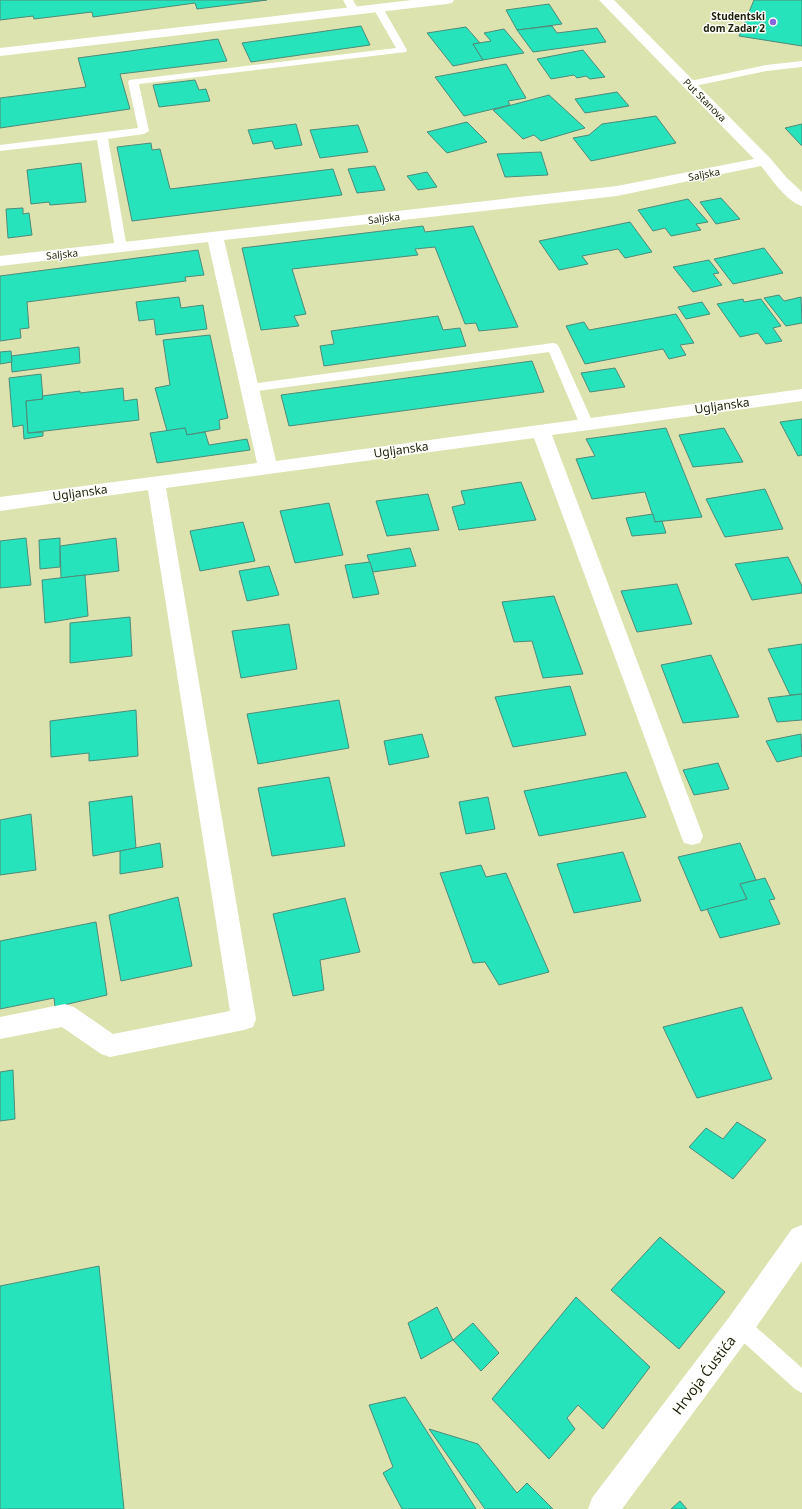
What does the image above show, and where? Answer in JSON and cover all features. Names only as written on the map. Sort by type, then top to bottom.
[{"type":"street","points":[[0,52],[351,6],[378,8],[447,0]]},
{"type":"street","name":"Put Stanova","points":[[606,0],[765,161],[780,181],[801,199]]},
{"type":"street","name":"Saljska","points":[[0,261],[617,191],[765,161]]},
{"type":"street","points":[[215,237],[268,468]]},
{"type":"street","name":"Ugljanska","points":[[0,504],[541,432],[802,395]]},
{"type":"street","points":[[541,432],[692,836]]},
{"type":"street","points":[[0,1028],[65,1015],[110,1046],[244,1019],[156,483]]},
{"type":"street","name":"Hrvoja Ćustića","points":[[604,1509],[740,1326],[802,1238]]},
{"type":"lane","points":[[0,148],[144,131],[133,82],[402,50],[378,8]]},
{"type":"lane","points":[[690,84],[766,68],[802,64]]},
{"type":"lane","points":[[102,136],[121,248]]},
{"type":"lane","points":[[250,388],[553,347],[587,425]]},
{"type":"lane","points":[[740,1326],[802,1382]]},
{"type":"building","points":[[0,0],[267,0],[197,9],[195,3],[93,17],[92,12],[34,19],[33,16],[0,20]]},
{"type":"building","name":"Studentski dom Zadar 2","points":[[754,0],[802,0],[802,46],[739,36]]},
{"type":"building","points":[[549,4],[562,24],[517,30],[506,10]]},
{"type":"building","points":[[361,26],[370,45],[251,62],[242,43]]},
{"type":"building","points":[[552,26],[557,33],[597,28],[606,42],[533,52],[517,30]]},
{"type":"building","points":[[466,27],[480,43],[473,44],[483,60],[453,66],[427,33]]},
{"type":"building","points":[[504,29],[524,53],[483,60],[473,44],[491,41],[484,33]]},
{"type":"building","points":[[218,39],[227,61],[120,74],[130,109],[0,128],[0,98],[86,87],[78,58]]},
{"type":"building","points":[[583,50],[605,77],[590,79],[586,76],[577,78],[574,75],[551,79],[537,59]]},
{"type":"building","points":[[506,64],[526,98],[508,101],[510,105],[464,116],[435,77]]},
{"type":"building","points":[[195,80],[199,90],[206,89],[210,101],[159,107],[153,85]]},
{"type":"building","points":[[617,92],[629,106],[585,113],[575,99]]},
{"type":"building","points":[[549,95],[585,128],[541,141],[534,135],[523,139],[493,110]]},
{"type":"building","points":[[656,116],[676,143],[591,161],[573,138],[589,135],[602,124]]},
{"type":"building","points":[[467,122],[487,142],[447,153],[427,132]]},
{"type":"building","points":[[296,124],[302,145],[275,149],[272,141],[253,144],[248,130]]},
{"type":"building","points":[[802,124],[802,146],[785,128]]},
{"type":"building","points":[[358,125],[368,152],[320,158],[310,130]]},
{"type":"building","points":[[151,143],[152,150],[160,149],[170,189],[333,169],[342,195],[132,221],[117,147]]},
{"type":"building","points":[[541,152],[548,175],[505,177],[497,154]]},
{"type":"building","points":[[81,163],[86,202],[50,205],[49,202],[31,204],[27,170]]},
{"type":"building","points":[[375,166],[385,190],[357,193],[348,169]]},
{"type":"building","points":[[427,172],[437,187],[418,190],[407,176]]},
{"type":"building","points":[[721,198],[740,219],[716,224],[700,202]]},
{"type":"building","points":[[688,199],[708,222],[696,224],[701,230],[671,236],[665,228],[653,231],[638,210]]},
{"type":"building","points":[[23,208],[23,214],[29,213],[32,235],[8,238],[6,209]]},
{"type":"building","points":[[630,222],[652,252],[625,258],[618,249],[582,256],[588,264],[559,270],[539,241]]},
{"type":"building","points":[[423,226],[425,232],[473,226],[518,327],[479,331],[476,323],[465,324],[435,247],[415,249],[418,255],[292,269],[306,314],[294,316],[299,326],[261,330],[242,248]]},
{"type":"building","points":[[764,248],[783,273],[733,284],[714,259]]},
{"type":"building","points":[[198,250],[204,275],[185,277],[186,281],[27,302],[29,328],[20,329],[21,338],[0,341],[0,276]]},
{"type":"building","points":[[709,260],[719,273],[713,274],[722,285],[693,292],[673,267]]},
{"type":"building","points":[[779,295],[784,301],[801,297],[802,323],[786,326],[764,298]]},
{"type":"building","points":[[179,297],[181,308],[203,305],[207,329],[156,335],[154,319],[139,321],[136,302]]},
{"type":"building","points":[[743,299],[744,302],[761,299],[781,326],[773,328],[782,341],[766,344],[758,333],[740,337],[717,304]]},
{"type":"building","points":[[702,302],[710,314],[686,319],[678,307]]},
{"type":"building","points":[[676,314],[694,343],[680,345],[686,355],[669,359],[663,349],[585,364],[566,326],[584,322],[589,330]]},
{"type":"building","points":[[438,316],[443,330],[460,328],[466,346],[324,366],[320,346],[334,344],[331,331]]},
{"type":"building","points":[[210,335],[228,418],[219,420],[220,429],[187,435],[185,428],[167,431],[155,388],[170,385],[163,340]]},
{"type":"building","points":[[79,347],[80,363],[12,372],[11,356]]},
{"type":"building","points":[[11,351],[12,362],[0,364],[0,352]]},
{"type":"building","points":[[532,361],[544,392],[289,426],[281,395]]},
{"type":"building","points":[[615,368],[625,387],[590,392],[581,373]]},
{"type":"building","points":[[41,374],[43,399],[26,401],[28,433],[43,432],[43,436],[24,439],[23,425],[13,427],[9,378]]},
{"type":"building","points":[[123,388],[124,401],[137,399],[139,420],[28,433],[26,401],[43,399],[42,396],[80,391],[80,393]]},
{"type":"building","points":[[802,419],[802,455],[798,456],[780,422]]},
{"type":"building","points":[[185,428],[187,435],[205,432],[209,445],[247,439],[250,450],[157,463],[150,433]]},
{"type":"building","points":[[666,428],[702,517],[655,522],[645,492],[592,499],[576,459],[595,456],[586,439]]},
{"type":"building","points":[[724,428],[743,462],[693,467],[679,435]]},
{"type":"building","points":[[521,482],[536,520],[459,530],[452,507],[465,504],[461,491]]},
{"type":"building","points":[[765,489],[783,529],[725,537],[706,499]]},
{"type":"building","points":[[428,494],[439,530],[387,536],[376,501]]},
{"type":"building","points":[[329,503],[343,555],[295,563],[280,511]]},
{"type":"building","points":[[653,514],[655,522],[662,521],[666,533],[632,536],[626,518]]},
{"type":"building","points":[[243,522],[255,561],[200,571],[190,531]]},
{"type":"building","points":[[26,538],[31,585],[0,588],[0,541]]},
{"type":"building","points":[[60,538],[60,567],[40,569],[39,540]]},
{"type":"building","points":[[116,538],[119,571],[61,578],[60,546]]},
{"type":"building","points":[[410,548],[416,566],[373,572],[367,555]]},
{"type":"building","points":[[788,557],[802,586],[802,593],[752,600],[735,564]]},
{"type":"building","points":[[370,562],[379,594],[353,598],[345,565]]},
{"type":"building","points":[[269,566],[279,595],[247,601],[239,571]]},
{"type":"building","points":[[85,575],[88,616],[45,623],[42,580]]},
{"type":"building","points":[[677,584],[692,624],[637,632],[621,591]]},
{"type":"building","points":[[554,596],[583,674],[543,678],[532,641],[514,642],[502,602]]},
{"type":"building","points":[[130,617],[132,656],[70,663],[70,623]]},
{"type":"building","points":[[289,624],[297,669],[241,678],[232,631]]},
{"type":"building","points":[[802,644],[802,694],[790,695],[768,649]]},
{"type":"building","points":[[711,655],[739,717],[683,723],[661,665]]},
{"type":"building","points":[[570,686],[586,735],[513,747],[495,697]]},
{"type":"building","points":[[802,694],[802,720],[777,722],[768,698]]},
{"type":"building","points":[[339,700],[349,748],[258,764],[247,714]]},
{"type":"building","points":[[136,710],[138,756],[89,761],[89,753],[51,757],[50,721]]},
{"type":"building","points":[[422,734],[429,757],[389,765],[384,741]]},
{"type":"building","points":[[801,734],[802,756],[777,762],[766,741]]},
{"type":"building","points":[[718,763],[729,789],[694,795],[683,770]]},
{"type":"building","points":[[626,772],[646,817],[539,836],[524,791]]},
{"type":"building","points":[[329,777],[345,846],[272,856],[258,788]]},
{"type":"building","points":[[132,796],[136,848],[93,856],[89,802]]},
{"type":"building","points":[[488,797],[495,829],[466,834],[459,802]]},
{"type":"building","points":[[31,814],[36,870],[0,875],[0,820]]},
{"type":"building","points":[[160,843],[163,867],[120,874],[120,851]]},
{"type":"building","points":[[740,843],[756,880],[740,884],[747,899],[701,911],[678,857]]},
{"type":"building","points":[[623,852],[641,901],[574,913],[557,864]]},
{"type":"building","points":[[481,865],[486,877],[506,873],[549,972],[499,985],[485,962],[473,963],[440,873]]},
{"type":"building","points":[[765,878],[775,899],[769,900],[780,924],[720,938],[707,909],[747,899],[740,884]]},
{"type":"building","points":[[178,897],[192,966],[121,981],[109,915]]},
{"type":"building","points":[[345,898],[360,952],[320,960],[324,990],[293,996],[273,914]]},
{"type":"building","points":[[96,922],[107,995],[55,1007],[54,998],[0,1009],[0,941]]},
{"type":"building","points":[[742,1007],[772,1079],[697,1098],[663,1027]]},
{"type":"building","points":[[13,1070],[15,1119],[0,1121],[0,1072]]},
{"type":"building","points":[[737,1122],[766,1140],[733,1179],[689,1147],[706,1128],[723,1139]]},
{"type":"building","points":[[660,1237],[725,1292],[679,1349],[611,1290]]},
{"type":"building","points":[[99,1266],[124,1509],[0,1509],[0,1286]]},
{"type":"building","points":[[576,1297],[650,1367],[603,1429],[578,1405],[567,1418],[575,1429],[549,1459],[492,1399]]},
{"type":"building","points":[[437,1307],[453,1340],[421,1359],[408,1323]]},
{"type":"building","points":[[473,1323],[499,1353],[481,1371],[453,1340]]},
{"type":"building","points":[[405,1397],[476,1509],[402,1509],[383,1473],[393,1467],[369,1405]]},
{"type":"building","points":[[429,1429],[478,1444],[517,1493],[527,1483],[553,1509],[485,1509]]},
{"type":"building","points":[[680,1501],[687,1509],[671,1509]]},
{"type":"place","name":"Studentski dom Zadar 2","points":[[773,22]]}]
